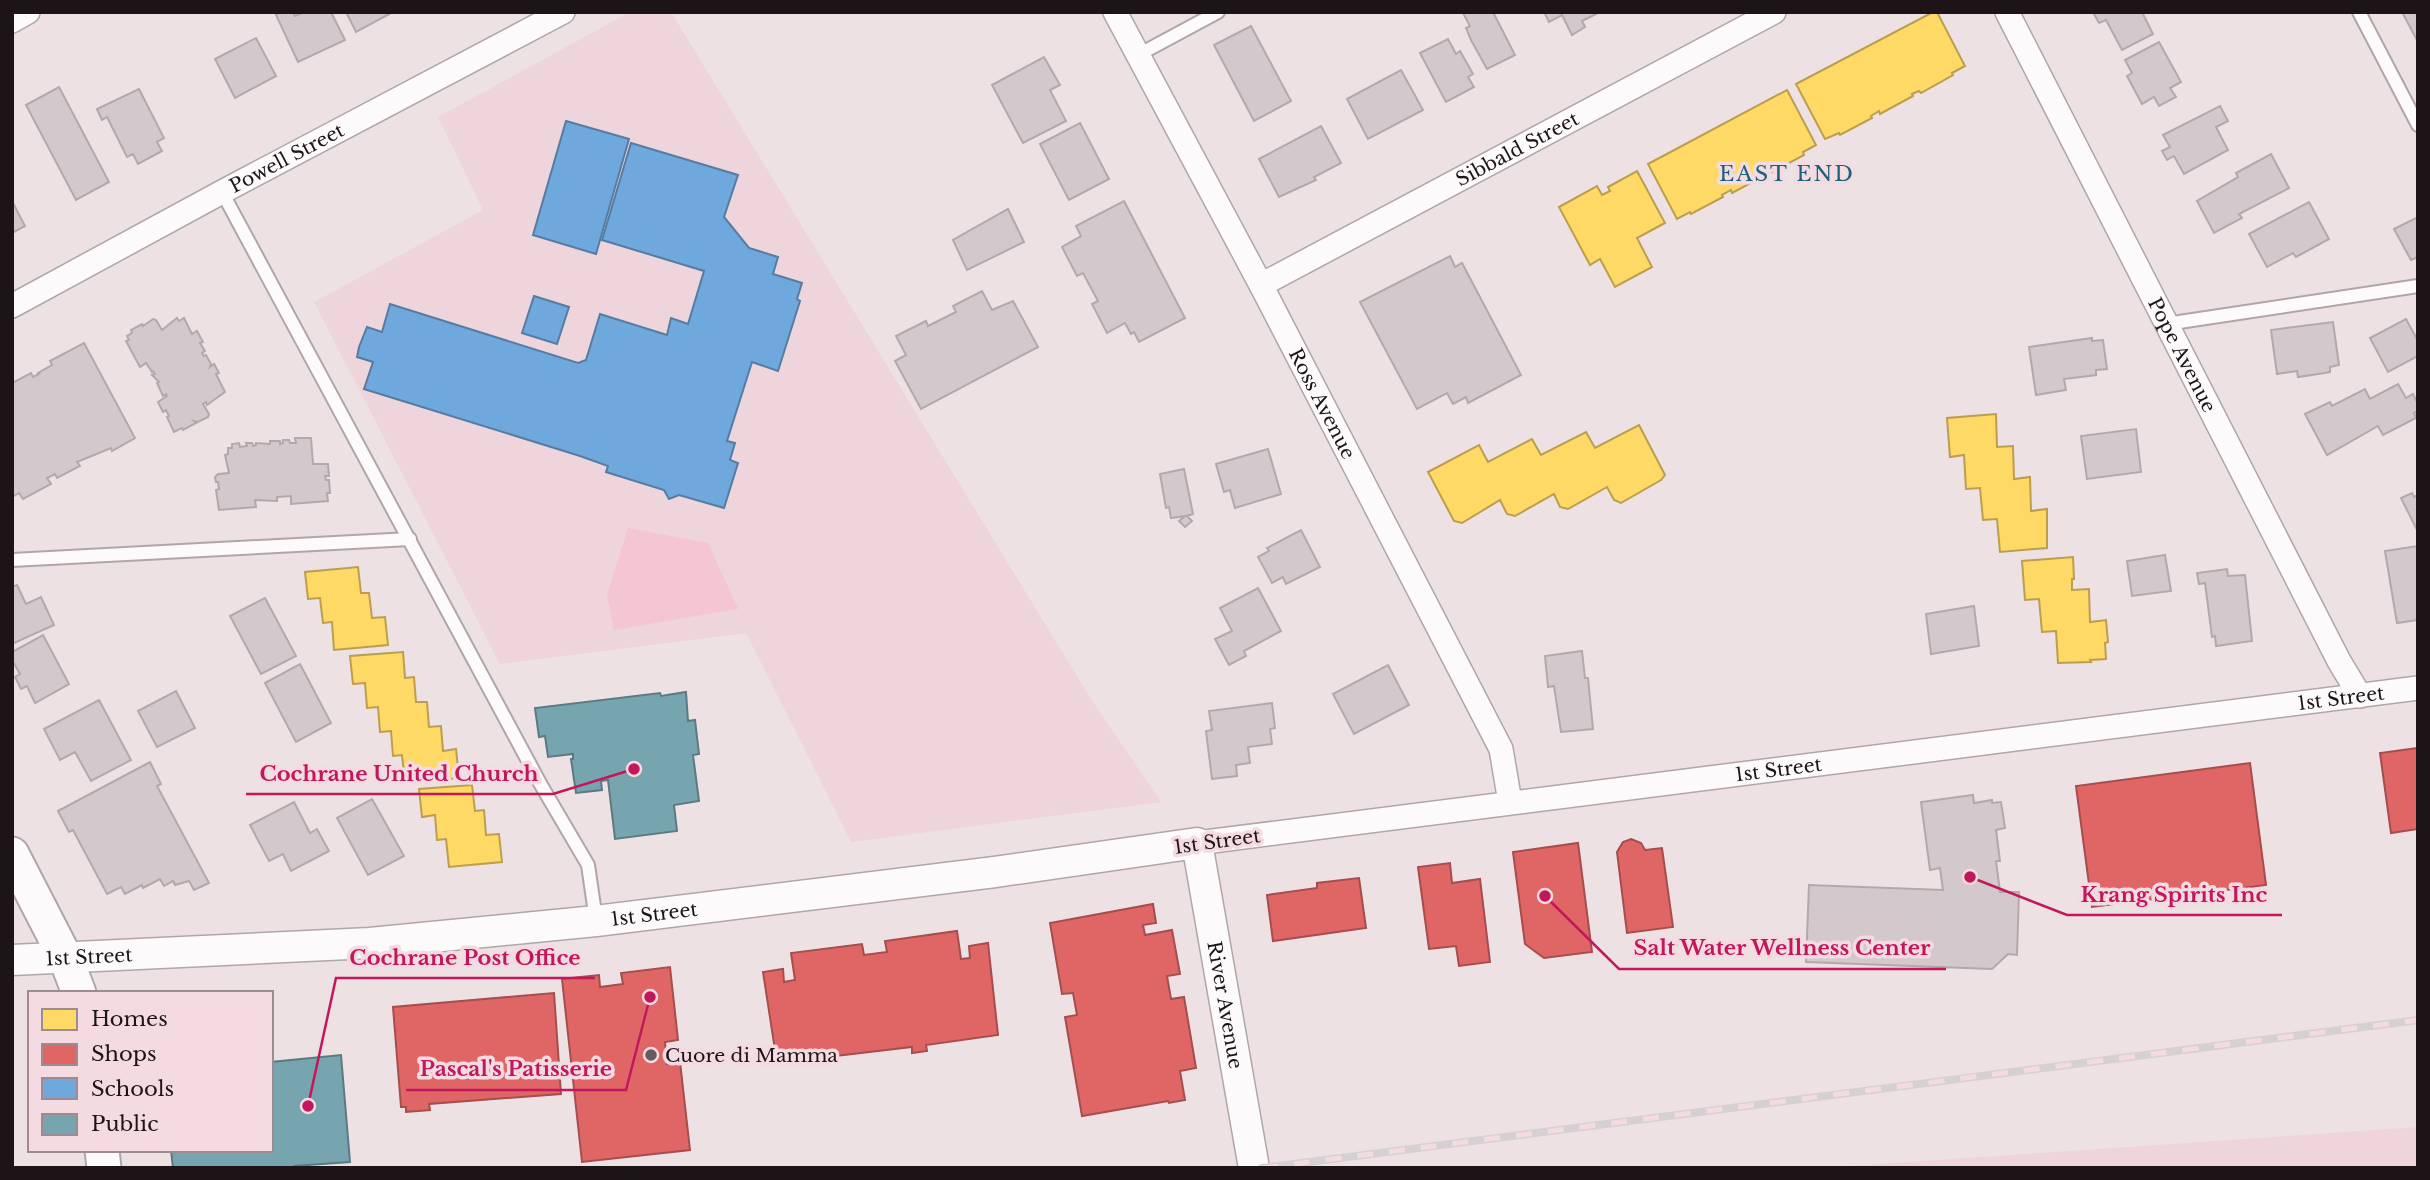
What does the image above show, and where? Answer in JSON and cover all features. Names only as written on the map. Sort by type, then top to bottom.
[{"type":"main road","points":[[12,854],[66,959],[78,991]]},
{"type":"street","points":[[12,21],[28,12]]},
{"type":"street","name":"Powell Street","points":[[12,306],[563,12]]},
{"type":"street","name":"Ross Avenue","points":[[1115,12],[1261,285],[1501,749],[1510,802]]},
{"type":"street","name":"Sibbald Street","points":[[1261,285],[1774,12]]},
{"type":"street","name":"Pope Avenue","points":[[2007,12],[2339,661],[2360,696]]},
{"type":"street","name":"1st Street","points":[[12,960],[370,943],[596,920],[995,872],[1510,802],[2418,688]]},
{"type":"street","name":"River Avenue","points":[[1197,843],[1254,1168]]},
{"type":"lane","points":[[1138,55],[1218,12]]},
{"type":"lane","points":[[2359,12],[2418,125]]},
{"type":"lane","points":[[222,192],[541,785],[587,865],[596,920]]},
{"type":"lane","points":[[2166,324],[2418,286]]},
{"type":"lane","points":[[12,560],[410,539]]},
{"type":"shaded area","points":[[630,12],[671,12],[1091,699],[1161,802],[851,842],[746,633],[500,664],[314,302],[483,210],[438,117]]},
{"type":"shaded area","points":[[628,528],[708,543],[738,609],[614,630],[607,595]]},
{"type":"shaded area","points":[[2418,1127],[2418,1168],[1820,1168]]},
{"type":"building: Homes","points":[[1937,12],[1965,66],[1921,93],[1919,91],[1912,94],[1913,96],[1880,114],[1879,111],[1871,116],[1872,118],[1840,135],[1839,133],[1825,139],[1796,84]]},
{"type":"building: Homes","points":[[1787,90],[1816,145],[1803,152],[1804,155],[1772,172],[1771,169],[1763,173],[1764,176],[1677,219],[1648,164]]},
{"type":"building: Homes","points":[[1637,171],[1665,223],[1637,238],[1652,267],[1615,287],[1600,259],[1590,265],[1559,207],[1597,186],[1602,195],[1610,191],[1608,187]]},
{"type":"building: Homes","points":[[1996,414],[1997,447],[2013,446],[2014,479],[2030,477],[2031,511],[2047,509],[2047,548],[2000,552],[1997,519],[1983,520],[1980,488],[1966,489],[1964,455],[1950,457],[1947,418]]},
{"type":"building: Homes","points":[[1639,425],[1665,475],[1621,503],[1614,500],[1607,487],[1568,509],[1560,507],[1554,494],[1515,516],[1507,514],[1500,500],[1462,523],[1454,521],[1428,472],[1479,445],[1488,462],[1532,439],[1541,455],[1586,432],[1595,448]]},
{"type":"building: Homes","points":[[2073,557],[2072,590],[2089,589],[2090,622],[2106,620],[2106,659],[2058,663],[2056,631],[2042,632],[2039,599],[2025,600],[2022,561]]},
{"type":"building: Homes","points":[[358,567],[361,593],[369,593],[372,618],[385,617],[388,645],[334,650],[332,622],[323,623],[320,598],[308,599],[305,572]]},
{"type":"building: Homes","points":[[403,652],[405,678],[414,677],[416,702],[427,702],[429,727],[441,726],[443,751],[456,749],[459,778],[405,783],[402,755],[393,756],[391,731],[380,732],[378,707],[367,708],[365,683],[353,684],[350,656]]},
{"type":"building: Homes","points":[[472,785],[475,811],[484,810],[486,835],[499,834],[502,862],[449,867],[446,839],[437,840],[435,815],[422,817],[419,789]]},
{"type":"building: Shops","points":[[2418,748],[2418,829],[2391,833],[2380,753]]},
{"type":"building: Shops","points":[[2250,763],[2266,885],[2092,907],[2076,786]]},
{"type":"building: Shops","points":[[1631,839],[1641,843],[1645,850],[1662,848],[1673,927],[1627,933],[1617,852],[1623,842]]},
{"type":"building: Shops","points":[[1578,843],[1592,952],[1544,958],[1525,944],[1513,852]]},
{"type":"building: Shops","points":[[1450,863],[1452,883],[1480,879],[1490,962],[1459,966],[1456,946],[1429,949],[1418,867]]},
{"type":"building: Shops","points":[[1359,878],[1366,928],[1273,941],[1267,895],[1317,888],[1317,883]]},
{"type":"building: Shops","points":[[1153,904],[1156,923],[1143,925],[1145,935],[1172,930],[1180,974],[1167,976],[1171,999],[1184,997],[1196,1068],[1180,1071],[1185,1100],[1082,1116],[1065,1017],[1077,1015],[1073,993],[1062,994],[1050,923]]},
{"type":"building: Shops","points":[[957,931],[961,959],[970,958],[969,946],[988,943],[998,1035],[926,1045],[927,1051],[912,1053],[912,1047],[777,1063],[763,972],[783,969],[784,982],[795,980],[791,953],[862,944],[864,955],[887,952],[885,941]]},
{"type":"building: Shops","points":[[670,967],[678,1040],[665,1042],[667,1064],[680,1062],[690,1150],[582,1162],[562,979],[599,975],[600,987],[623,984],[621,973]]},
{"type":"building: Shops","points":[[554,993],[561,1094],[429,1104],[430,1110],[406,1112],[406,1107],[401,1107],[393,1007]]},
{"type":"building: Schools","points":[[566,121],[629,139],[596,254],[533,235]]},
{"type":"building: Schools","points":[[631,143],[738,175],[724,217],[749,248],[778,257],[773,274],[802,283],[797,299],[800,301],[778,371],[752,362],[727,441],[735,443],[730,460],[738,463],[724,508],[679,495],[669,499],[664,490],[606,472],[608,466],[364,389],[373,362],[357,357],[359,347],[367,327],[382,332],[390,304],[578,363],[586,360],[600,314],[667,335],[671,318],[688,324],[704,271],[602,240]]},
{"type":"building: Schools","points":[[534,296],[569,307],[557,344],[522,333]]},
{"type":"building: Public","points":[[686,692],[688,721],[695,720],[699,754],[693,755],[699,801],[674,805],[677,831],[615,839],[608,780],[601,781],[602,790],[576,793],[571,759],[573,754],[548,757],[545,736],[539,737],[535,708]]},
{"type":"building: Public","points":[[341,1055],[350,1162],[294,1168],[173,1168],[171,1152],[273,1152],[273,1062]]},
{"type":"building: Other","points":[[293,12],[295,16],[304,12],[331,12],[345,40],[298,62],[276,15]]},
{"type":"building: Other","points":[[346,12],[393,12],[356,32]]},
{"type":"building: Other","points":[[1493,12],[1515,55],[1487,69],[1471,40],[1466,28],[1470,26],[1463,13]]},
{"type":"building: Other","points":[[2093,12],[2142,12],[2153,34],[2122,50],[2106,20],[2099,23]]},
{"type":"building: Other","points":[[2402,12],[2418,12],[2418,42]]},
{"type":"building: Other","points":[[1545,14],[1596,14],[1582,21],[1585,27],[1572,35],[1562,15],[1549,22]]},
{"type":"building: Other","points":[[1251,26],[1291,101],[1254,121],[1214,45]]},
{"type":"building: Other","points":[[256,38],[276,76],[235,98],[215,59]]},
{"type":"building: Other","points":[[1448,39],[1456,54],[1460,51],[1473,74],[1468,77],[1474,87],[1446,102],[1420,53]]},
{"type":"building: Other","points":[[2159,42],[2181,82],[2170,88],[2176,97],[2159,106],[2154,97],[2142,104],[2127,76],[2132,73],[2125,60]]},
{"type":"building: Other","points":[[1044,57],[1060,85],[1050,90],[1066,121],[1023,143],[992,85]]},
{"type":"building: Other","points":[[1401,70],[1423,110],[1368,139],[1347,99]]},
{"type":"building: Other","points":[[59,87],[109,182],[76,200],[26,105]]},
{"type":"building: Other","points":[[139,89],[164,138],[157,142],[162,151],[138,164],[133,154],[127,157],[107,117],[102,120],[97,109]]},
{"type":"building: Other","points":[[2220,106],[2228,121],[2216,127],[2228,150],[2184,174],[2174,156],[2167,160],[2162,151],[2170,147],[2163,135]]},
{"type":"building: Other","points":[[1080,123],[1109,179],[1069,200],[1040,144]]},
{"type":"building: Other","points":[[1321,126],[1341,163],[1314,177],[1316,180],[1279,197],[1259,159]]},
{"type":"building: Other","points":[[2271,154],[2289,188],[2239,214],[2242,218],[2214,233],[2197,201],[2238,177],[2236,173]]},
{"type":"building: Other","points":[[12,201],[25,226],[12,233]]},
{"type":"building: Other","points":[[1124,201],[1185,318],[1139,342],[1125,323],[1107,333],[1092,304],[1098,301],[1083,273],[1077,276],[1062,247],[1081,236],[1076,226]]},
{"type":"building: Other","points":[[2309,202],[2329,239],[2296,257],[2293,253],[2267,267],[2249,234]]},
{"type":"building: Other","points":[[1008,209],[1024,242],[967,270],[953,240]]},
{"type":"building: Other","points":[[2418,217],[2418,257],[2411,260],[2394,229]]},
{"type":"building: Other","points":[[1450,256],[1455,267],[1462,263],[1521,375],[1468,403],[1466,397],[1453,404],[1447,393],[1417,409],[1360,302]]},
{"type":"building: Other","points":[[982,291],[992,310],[1013,301],[1038,347],[921,409],[895,361],[906,355],[896,336],[926,321],[928,326],[956,312],[953,306]]},
{"type":"building: Other","points":[[177,318],[179,321],[184,318],[192,334],[197,331],[203,342],[200,343],[205,351],[202,353],[206,355],[210,367],[214,364],[225,392],[207,405],[206,402],[203,404],[208,417],[174,432],[166,410],[163,412],[158,402],[167,396],[166,394],[163,396],[157,383],[159,382],[152,375],[155,374],[146,363],[140,367],[126,341],[129,340],[127,336],[132,333],[131,330],[153,319],[162,330]]},
{"type":"building: Other","points":[[2406,319],[2418,341],[2418,356],[2388,372],[2370,338]]},
{"type":"building: Other","points":[[2333,322],[2339,365],[2330,367],[2330,372],[2298,377],[2297,371],[2277,374],[2271,330]]},
{"type":"building: Other","points":[[2092,338],[2092,341],[2103,340],[2107,369],[2096,370],[2096,375],[2064,379],[2066,390],[2036,395],[2029,347]]},
{"type":"building: Other","points":[[84,343],[135,438],[112,451],[111,448],[77,462],[80,466],[57,478],[55,474],[47,478],[51,484],[23,499],[19,493],[12,497],[12,383],[31,373],[33,377],[39,374],[52,365],[50,361]]},
{"type":"building: Other","points":[[2398,384],[2406,398],[2413,394],[2418,404],[2418,411],[2414,413],[2416,418],[2383,435],[2378,426],[2327,455],[2305,414],[2330,402],[2332,406],[2365,389],[2370,399]]},
{"type":"building: Other","points":[[2136,429],[2141,472],[2087,479],[2081,436]]},
{"type":"building: Other","points":[[295,438],[311,438],[313,464],[328,464],[329,476],[325,476],[326,480],[329,480],[328,501],[291,504],[291,496],[277,497],[277,501],[255,500],[256,507],[219,510],[216,490],[219,489],[215,477],[229,473],[225,455],[228,454],[228,448],[232,448],[232,444],[239,443],[240,447],[247,446],[246,443],[252,443],[253,446],[256,443],[270,444],[270,441],[280,441],[280,444],[283,440],[296,443]]},
{"type":"building: Other","points":[[1268,449],[1281,494],[1235,508],[1230,490],[1224,492],[1216,464]]},
{"type":"building: Other","points":[[1184,469],[1193,514],[1187,516],[1192,521],[1185,527],[1179,521],[1185,516],[1171,518],[1169,507],[1166,508],[1160,474]]},
{"type":"building: Other","points":[[2412,493],[2414,497],[2418,495],[2418,532],[2401,498]]},
{"type":"building: Other","points":[[1301,530],[1320,567],[1286,584],[1283,577],[1272,583],[1258,557],[1269,551],[1267,548]]},
{"type":"building: Other","points":[[2418,546],[2418,620],[2397,623],[2385,551]]},
{"type":"building: Other","points":[[2165,555],[2171,591],[2132,596],[2127,561]]},
{"type":"building: Other","points":[[2227,569],[2228,576],[2245,575],[2252,641],[2216,646],[2215,636],[2212,637],[2205,583],[2199,584],[2197,573]]},
{"type":"building: Other","points":[[17,585],[26,604],[41,597],[54,625],[12,644],[12,587]]},
{"type":"building: Other","points":[[1258,588],[1281,631],[1244,651],[1246,656],[1229,665],[1215,639],[1232,631],[1220,608]]},
{"type":"building: Other","points":[[265,598],[296,656],[261,674],[230,616]]},
{"type":"building: Other","points":[[1974,606],[1979,646],[1931,654],[1926,614]]},
{"type":"building: Other","points":[[43,635],[69,684],[35,703],[27,686],[21,689],[15,677],[20,674],[12,660],[12,652]]},
{"type":"building: Other","points":[[1582,651],[1585,678],[1588,678],[1593,729],[1561,732],[1554,686],[1548,687],[1545,656]]},
{"type":"building: Other","points":[[300,664],[331,723],[296,742],[265,683]]},
{"type":"building: Other","points":[[1388,665],[1409,705],[1354,734],[1333,694]]},
{"type":"building: Other","points":[[176,691],[195,728],[157,747],[138,711]]},
{"type":"building: Other","points":[[99,700],[131,760],[91,781],[75,752],[60,760],[44,729]]},
{"type":"building: Other","points":[[1272,703],[1275,728],[1270,729],[1272,744],[1248,747],[1250,763],[1236,765],[1237,776],[1212,779],[1206,731],[1212,730],[1209,711]]},
{"type":"building: Other","points":[[150,762],[161,784],[157,786],[209,883],[194,890],[189,881],[175,885],[173,881],[164,886],[160,879],[125,894],[121,887],[107,894],[73,830],[69,832],[58,811]]},
{"type":"building: Other","points":[[1973,795],[1974,803],[1992,800],[1992,803],[2001,802],[2005,828],[1996,830],[2000,861],[1996,861],[2000,892],[2019,892],[2017,955],[2008,954],[1992,969],[1806,962],[1809,885],[1943,890],[1940,868],[1930,870],[1921,802]]},
{"type":"building: Other","points":[[372,799],[404,856],[368,875],[337,818]]},
{"type":"building: Other","points":[[294,802],[310,833],[317,829],[329,851],[291,871],[283,854],[269,861],[250,825]]},
{"type":"railway","points":[[1262,1168],[2418,1020]]},
{"type":"place","name":"Cochrane United Church","points":[[634,769]]},
{"type":"place","name":"Krang Spirits Inc","points":[[1970,877]]},
{"type":"place","name":"Salt Water Wellness Center","points":[[1545,896]]},
{"type":"place","name":"Pascal's Patisserie","points":[[650,997]]},
{"type":"place","name":"Cuore di Mamma","points":[[651,1055]]},
{"type":"place","name":"Cochrane Post Office","points":[[308,1106]]},
{"type":"district","name":"EAST END","points":[[1787,174]]}]
